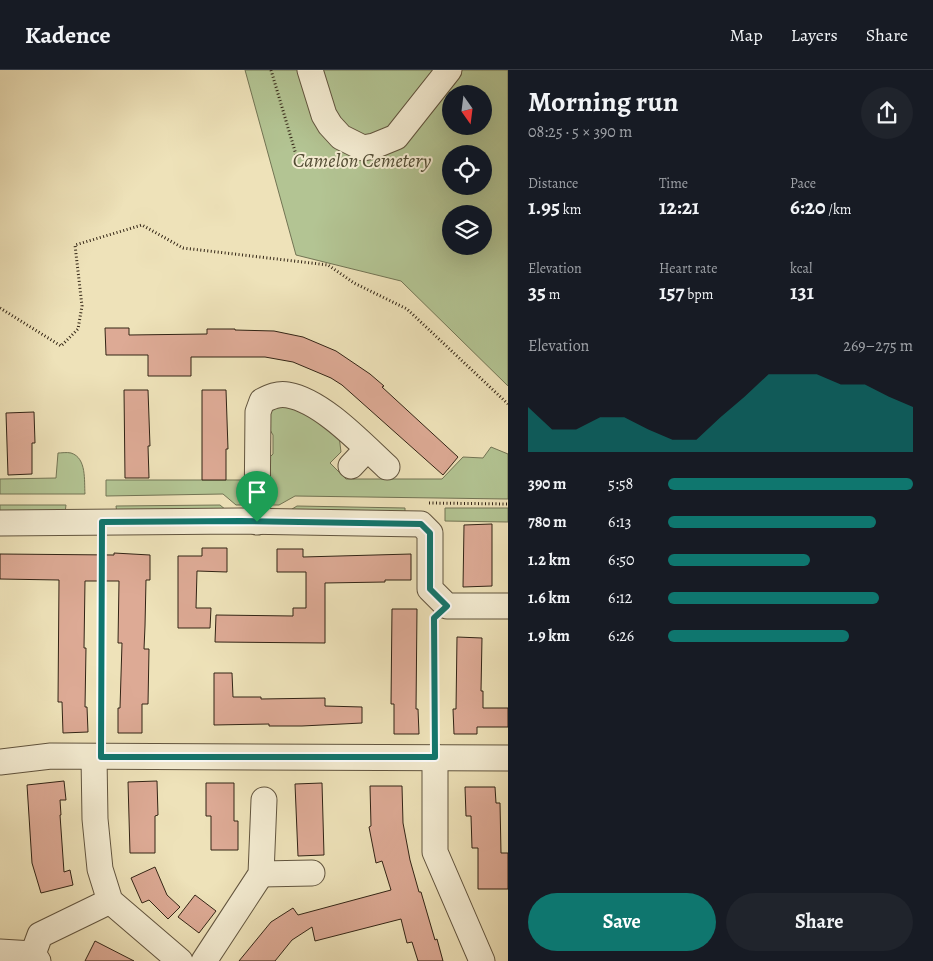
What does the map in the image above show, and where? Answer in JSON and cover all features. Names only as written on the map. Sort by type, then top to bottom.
[{"type":"street","points":[[310,70],[324,116],[341,137],[363,148],[384,143],[396,137],[449,70]]},
{"type":"street","points":[[257,522],[258,412],[262,401],[272,396],[286,394],[300,398],[324,411],[359,457],[387,467]]},
{"type":"street","points":[[0,523],[257,522],[421,514],[430,533],[430,589],[447,606],[508,606]]},
{"type":"street","points":[[0,762],[51,756],[508,758]]},
{"type":"street","points":[[98,757],[95,820],[100,869],[110,902],[180,961]]},
{"type":"street","points":[[435,757],[435,852],[482,961]]},
{"type":"street","points":[[204,961],[261,874],[264,800]]},
{"type":"street","points":[[261,874],[312,873]]},
{"type":"street","points":[[0,952],[35,957],[40,935],[110,902]]},
{"type":"path","points":[[271,70],[297,158]]},
{"type":"path","points":[[0,308],[61,346],[78,329],[82,306],[75,245],[142,225],[182,248],[328,265],[354,283],[408,309],[508,404]]},
{"type":"path","points":[[98,757],[102,522]]},
{"type":"path","points":[[435,757],[434,618],[447,606]]},
{"type":"green space","name":"Camelon Cemetery","points":[[245,70],[508,70],[508,386],[401,281],[296,255]]},
{"type":"green space","points":[[278,405],[296,408],[312,415],[339,436],[341,452],[330,463],[346,479],[442,479],[463,457],[483,458],[491,447],[508,454],[508,499],[295,496],[279,505],[266,505],[266,461],[273,454],[273,435],[266,423],[270,412]]},
{"type":"green space","points":[[58,453],[71,453],[80,460],[84,470],[85,494],[0,494],[0,479],[56,478]]},
{"type":"green space","points":[[106,480],[249,480],[249,505],[236,505],[223,494],[106,496]]},
{"type":"green space","points":[[0,505],[66,505],[65,513],[0,512]]},
{"type":"green space","points":[[220,505],[232,515],[117,514],[116,506]]},
{"type":"green space","points":[[297,506],[405,508],[405,515],[284,514]]},
{"type":"green space","points":[[445,508],[508,508],[508,522],[445,521]]},
{"type":"building","points":[[105,328],[129,328],[129,335],[207,334],[207,329],[235,329],[274,331],[303,337],[336,351],[370,374],[458,457],[443,475],[342,385],[331,378],[293,362],[265,357],[191,357],[191,376],[148,376],[148,355],[106,355]]},
{"type":"building","points":[[124,390],[148,390],[149,478],[125,478]]},
{"type":"building","points":[[202,390],[226,390],[228,449],[226,449],[226,480],[202,480]]},
{"type":"building","points":[[34,412],[35,443],[32,443],[32,474],[8,475],[6,413]]},
{"type":"building","points":[[492,524],[492,586],[463,587],[464,525]]},
{"type":"building","points":[[202,548],[227,548],[227,572],[197,571],[196,608],[211,608],[210,628],[178,628],[178,556],[202,556]]},
{"type":"building","points":[[277,549],[303,549],[303,557],[411,554],[411,580],[325,583],[325,643],[215,642],[216,615],[293,616],[293,608],[306,608],[306,572],[277,572]]},
{"type":"building","points":[[114,553],[150,555],[150,580],[146,580],[144,649],[149,649],[148,704],[142,704],[142,733],[118,733],[122,643],[118,643],[119,581],[85,581],[85,707],[87,707],[88,732],[63,733],[62,702],[58,702],[59,580],[0,579],[0,554],[114,555]]},
{"type":"building","points":[[392,609],[417,609],[416,709],[418,709],[419,734],[394,734],[394,704],[391,704]]},
{"type":"building","points":[[457,637],[482,638],[481,691],[483,691],[483,708],[508,708],[508,727],[477,727],[477,734],[454,734],[453,709],[456,709]]},
{"type":"building","points":[[214,673],[232,673],[233,697],[261,697],[261,699],[325,698],[325,706],[362,707],[362,723],[302,726],[269,726],[269,724],[214,725]]},
{"type":"building","points":[[64,781],[66,800],[60,800],[60,815],[64,872],[70,870],[73,885],[41,893],[32,863],[27,785]]},
{"type":"building","points":[[157,781],[158,815],[155,816],[155,853],[130,853],[128,782]]},
{"type":"building","points":[[206,783],[234,783],[234,821],[238,821],[238,850],[211,850],[211,816],[206,816]]},
{"type":"building","points":[[322,783],[324,855],[298,856],[295,784]]},
{"type":"building","points":[[370,786],[402,786],[403,823],[410,860],[443,961],[418,961],[412,942],[407,943],[401,919],[315,941],[312,927],[292,940],[275,961],[239,961],[271,922],[293,908],[298,915],[391,890],[382,861],[376,863],[369,827],[371,826]]},
{"type":"building","points":[[465,787],[495,787],[496,803],[500,803],[501,853],[508,853],[508,889],[478,889],[478,848],[472,848],[471,816],[466,816]]},
{"type":"building","points":[[155,867],[167,895],[180,907],[168,919],[149,900],[142,903],[131,878]]},
{"type":"building","points":[[195,895],[216,911],[199,933],[178,917]]},
{"type":"building","points":[[95,941],[134,961],[85,961]]},
{"type":"route","points":[[102,522],[257,522],[421,524],[430,533],[430,589],[447,606],[434,618],[435,757],[101,757],[102,522]]}]
